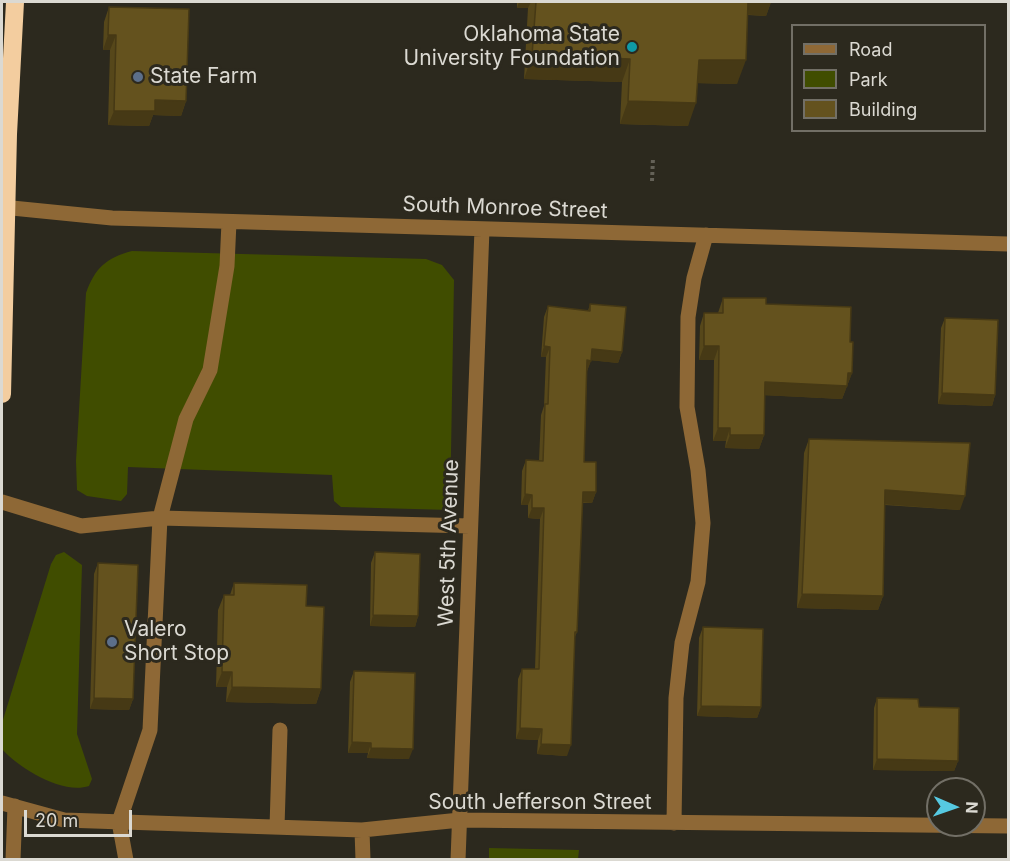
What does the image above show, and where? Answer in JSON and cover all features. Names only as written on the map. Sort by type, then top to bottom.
[{"type":"highway","points":[[2,394],[4,207],[15,2]]},
{"type":"street","name":"South Monroe Street","points":[[4,207],[112,218],[1008,244]]},
{"type":"street","points":[[126,860],[119,822],[150,730],[160,518],[186,419],[210,370],[227,266],[229,222]]},
{"type":"street","name":"West 5th Avenue","points":[[458,860],[482,229]]},
{"type":"street","points":[[674,823],[676,698],[682,643],[698,582],[704,523],[687,407],[688,317],[694,278],[706,235]]},
{"type":"street","points":[[2,502],[81,526],[160,518],[470,526]]},
{"type":"street","points":[[277,827],[280,730]]},
{"type":"street","points":[[8,805],[13,860]]},
{"type":"street","name":"South Jefferson Street","points":[[8,805],[64,820],[363,830],[459,820],[1008,826]]},
{"type":"street","points":[[363,830],[363,860]]},
{"type":"path","points":[[652,180],[653,158]]},
{"type":"green space","points":[[132,251],[426,259],[442,265],[454,280],[450,510],[341,507],[334,501],[332,475],[128,467],[127,494],[121,501],[87,496],[77,490],[76,461],[86,293],[93,277],[103,265],[115,257]]},
{"type":"green space","points":[[64,552],[82,565],[77,734],[92,779],[89,786],[78,788],[66,787],[42,778],[19,764],[2,749],[2,723],[51,564],[56,555]]},
{"type":"green space","points":[[489,848],[579,850],[578,859],[489,859]]},
{"type":"building","name":"Oklahoma State University Foundation","points":[[536,2],[748,2],[746,60],[699,60],[696,103],[628,101],[630,59],[532,55]]},
{"type":"building","name":"State Farm","points":[[109,7],[189,9],[186,101],[155,100],[155,111],[114,111],[116,35],[108,35]]},
{"type":"building","points":[[723,298],[766,298],[766,304],[851,307],[852,373],[848,373],[847,386],[765,382],[764,435],[730,435],[730,428],[718,428],[719,346],[704,346],[704,313],[723,313]]},
{"type":"building","points":[[590,304],[626,307],[622,352],[592,349],[591,361],[587,360],[584,462],[596,462],[596,492],[583,492],[571,745],[541,744],[542,729],[520,728],[522,669],[539,669],[544,508],[532,508],[532,495],[525,494],[526,460],[543,461],[550,347],[544,346],[548,306],[590,311]]},
{"type":"building","points":[[945,318],[998,320],[995,395],[942,393]]},
{"type":"building","points":[[809,439],[970,443],[965,496],[885,490],[883,596],[802,594]]},
{"type":"building","points":[[375,552],[420,554],[418,616],[373,615]]},
{"type":"building","name":"Valero Short Stop","points":[[98,563],[138,565],[133,699],[94,698]]},
{"type":"building","points":[[234,583],[307,585],[306,606],[324,607],[321,689],[232,687],[232,672],[222,672],[224,595],[234,595]]},
{"type":"building","points":[[703,627],[763,629],[761,707],[701,706]]},
{"type":"building","points":[[354,671],[415,673],[413,749],[371,748],[371,743],[352,742]]},
{"type":"building","points":[[877,698],[918,699],[919,707],[959,708],[958,761],[877,759]]},
{"type":"place","name":"Oklahoma State University Foundation","points":[[632,47]]},
{"type":"place","name":"State Farm","points":[[138,77]]},
{"type":"place","name":"Valero Short Stop","points":[[112,642]]}]
